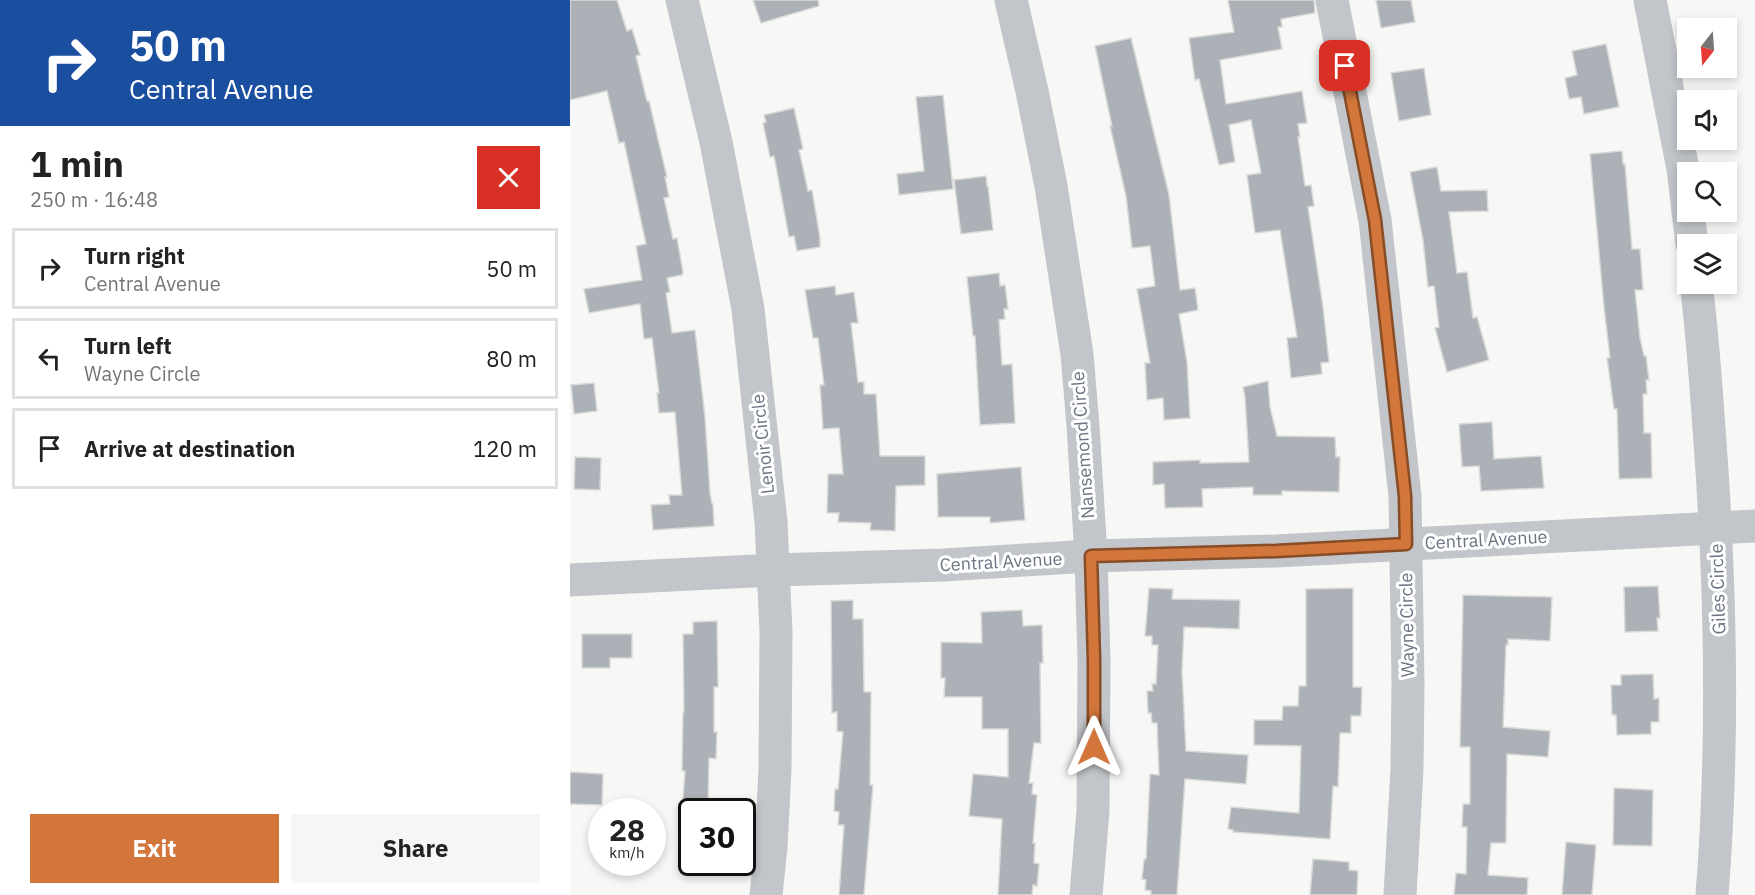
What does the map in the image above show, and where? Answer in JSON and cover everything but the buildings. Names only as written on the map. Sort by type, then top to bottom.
[{"type":"street","name":"Lenoir Circle","points":[[682,0],[716,142],[748,309],[771,522],[776,633],[775,770],[766,895]]},
{"type":"street","name":"Wayne Circle","points":[[1332,0],[1375,220],[1405,496],[1407,769],[1400,895]]},
{"type":"street","points":[[1650,0],[1682,162]]},
{"type":"street","name":"Nansemond Circle","points":[[1019,2],[1077,354],[1091,556],[1094,661],[1093,811],[1086,895]]},
{"type":"street","name":"Giles Circle","points":[[1697,294],[1717,529],[1721,675],[1716,842],[1712,895]]},
{"type":"street","name":"Central Avenue","points":[[570,580],[943,565],[1091,556],[1276,551],[1755,526]]},
{"type":"route","points":[[1094,747],[1091,556],[1276,551],[1406,544],[1405,496],[1375,220],[1345,66]]}]
